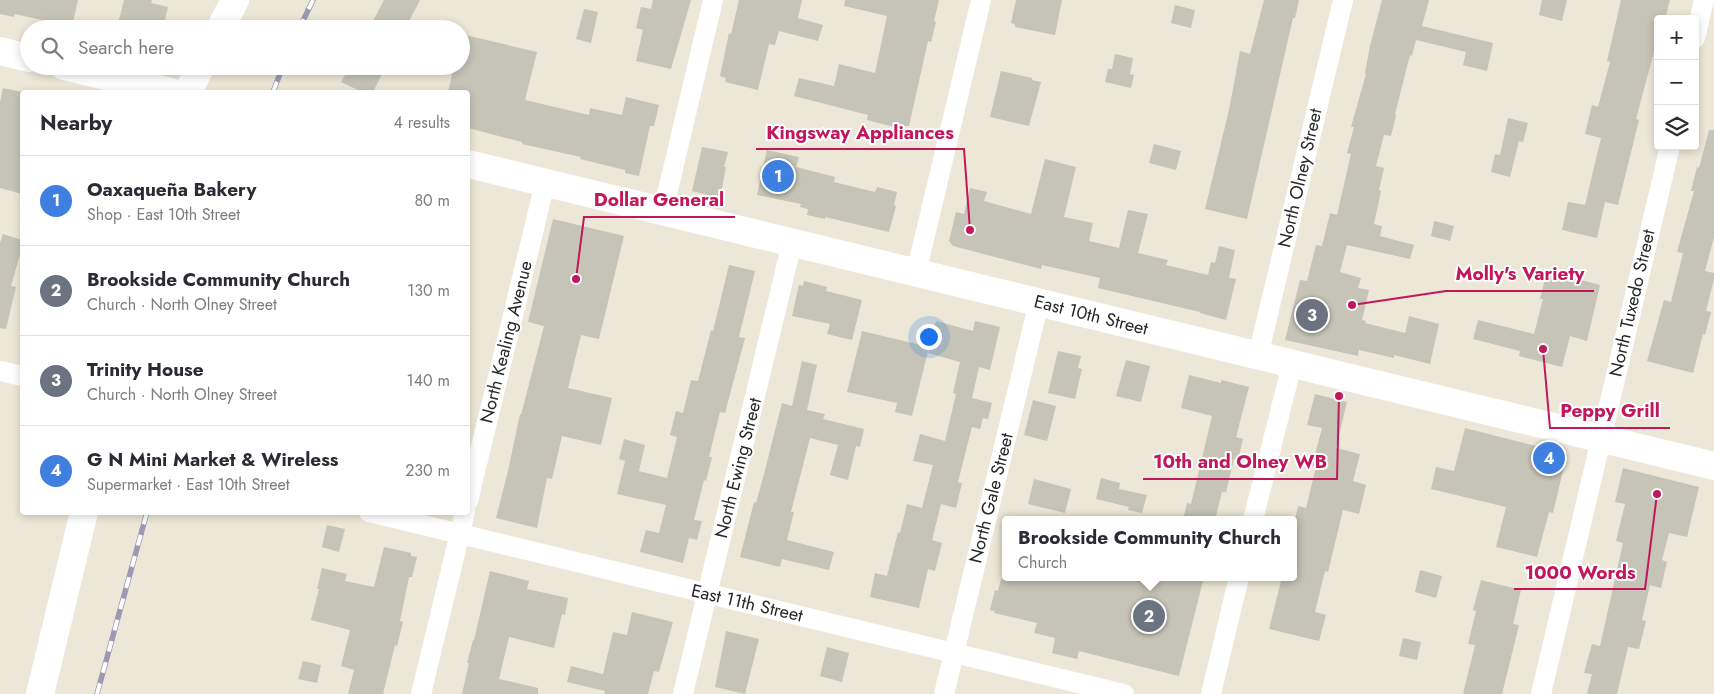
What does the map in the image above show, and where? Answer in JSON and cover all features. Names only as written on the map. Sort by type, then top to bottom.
[{"type":"main road","points":[[225,20],[235,0]]},
{"type":"main road","points":[[0,51],[20,56]]},
{"type":"main road","points":[[101,75],[163,90]]},
{"type":"main road","points":[[189,90],[196,75]]},
{"type":"main road","name":"East 10th Street","points":[[470,164],[1714,466]]},
{"type":"main road","points":[[40,694],[83,515]]},
{"type":"street","points":[[663,211],[713,0]]},
{"type":"street","points":[[916,273],[981,0]]},
{"type":"street","name":"North Olney Street","points":[[1258,356],[1342,0]]},
{"type":"street","points":[[1699,21],[1704,0]]},
{"type":"street","name":"North Tuxedo Street","points":[[1541,694],[1669,150]]},
{"type":"street","name":"North Kealing Avenue","points":[[470,493],[545,183]]},
{"type":"street","name":"North Ewing Street","points":[[683,694],[792,243]]},
{"type":"street","name":"North Gale Street","points":[[944,694],[1039,302]]},
{"type":"street","points":[[1254,516],[1292,364]]},
{"type":"street","points":[[0,371],[20,376]]},
{"type":"street","name":"East 11th Street","points":[[381,515],[1124,694]]},
{"type":"street","points":[[421,694],[464,515]]},
{"type":"street","points":[[1211,694],[1238,581]]},
{"type":"building","points":[[0,0],[78,0],[74,20],[41,20],[15,14],[14,17],[0,14]]},
{"type":"building","points":[[124,0],[152,0],[151,3],[168,7],[165,20],[119,20]]},
{"type":"building","points":[[384,0],[420,0],[410,20],[374,20]]},
{"type":"building","points":[[653,0],[691,0],[671,69],[636,61],[643,30],[636,28],[641,7],[651,9]]},
{"type":"building","points":[[739,0],[802,0],[798,18],[823,25],[818,41],[779,31],[775,45],[769,44],[758,90],[725,82],[726,78],[720,76],[729,33],[731,34]]},
{"type":"building","points":[[845,0],[939,0],[934,21],[936,22],[931,42],[928,41],[909,126],[903,126],[902,129],[867,120],[868,115],[794,96],[799,78],[834,86],[839,64],[875,73],[887,16],[844,6]]},
{"type":"building","points":[[1016,0],[1062,0],[1055,35],[1015,27],[1015,24],[1011,23]]},
{"type":"building","points":[[1264,0],[1299,0],[1295,18],[1293,18],[1247,219],[1205,209],[1229,110],[1240,51],[1250,54]]},
{"type":"building","points":[[1382,0],[1429,0],[1422,26],[1493,43],[1487,71],[1463,65],[1466,52],[1416,40],[1412,56],[1410,55],[1391,136],[1384,135],[1376,166],[1384,168],[1374,224],[1382,226],[1380,236],[1414,245],[1410,259],[1347,245],[1340,272],[1361,278],[1358,288],[1369,290],[1362,320],[1366,321],[1365,323],[1405,333],[1409,316],[1439,324],[1430,364],[1394,355],[1394,358],[1359,350],[1358,356],[1285,340],[1300,280],[1307,281],[1316,245],[1322,246],[1330,213],[1337,215],[1351,154],[1347,153],[1354,127],[1351,127],[1366,74],[1370,46]]},
{"type":"building","points":[[1542,0],[1567,0],[1562,21],[1539,15]]},
{"type":"building","points":[[1621,0],[1670,0],[1666,15],[1654,15],[1654,52],[1636,119],[1639,120],[1618,205],[1605,202],[1597,238],[1562,230],[1568,202],[1585,205],[1601,138],[1585,134],[1592,105],[1598,107],[1610,62],[1607,61]]},
{"type":"building","points":[[1175,5],[1195,10],[1191,28],[1171,23]]},
{"type":"building","points":[[584,9],[598,12],[591,43],[576,39]]},
{"type":"building","points":[[470,36],[537,52],[525,100],[589,115],[590,108],[622,115],[626,97],[659,105],[654,126],[650,126],[639,176],[625,173],[625,170],[580,159],[581,157],[522,144],[522,142],[470,129],[470,90],[448,90],[452,75],[470,75]]},
{"type":"building","points":[[1115,54],[1133,58],[1130,74],[1134,75],[1131,88],[1105,82],[1108,69],[1112,69]]},
{"type":"building","points":[[1001,71],[1041,82],[1029,126],[990,117]]},
{"type":"building","points":[[345,75],[382,75],[374,90],[358,90],[341,82]]},
{"type":"building","points":[[3,88],[20,92],[20,193],[0,188],[0,102]]},
{"type":"building","points":[[1508,118],[1528,123],[1523,142],[1519,141],[1510,177],[1491,172],[1495,154],[1500,155]]},
{"type":"building","points":[[1709,130],[1714,130],[1714,237],[1705,271],[1714,273],[1714,279],[1706,311],[1711,312],[1693,373],[1647,361],[1664,300],[1671,302],[1683,253],[1677,252],[1694,191],[1691,191],[1697,167],[1699,168]]},
{"type":"building","points":[[1154,144],[1181,151],[1176,170],[1149,163]]},
{"type":"building","points":[[702,147],[728,152],[720,198],[692,191]]},
{"type":"building","points":[[767,150],[799,157],[796,167],[835,177],[834,182],[875,192],[877,187],[897,192],[894,205],[896,206],[889,232],[825,217],[825,219],[807,215],[808,209],[800,207],[801,204],[757,195]]},
{"type":"building","points":[[1045,159],[1076,167],[1064,217],[1093,223],[1089,241],[1119,248],[1128,210],[1148,214],[1138,253],[1168,260],[1166,265],[1208,275],[1211,262],[1215,263],[1219,246],[1235,250],[1229,278],[1236,279],[1226,320],[1098,288],[1100,278],[1042,265],[1041,269],[953,246],[949,241],[956,212],[964,214],[970,188],[987,192],[984,201],[1031,214]]},
{"type":"building","points":[[553,219],[624,236],[599,339],[581,335],[568,388],[612,398],[601,445],[562,436],[552,479],[547,478],[537,528],[496,518],[520,414],[544,326],[528,322]]},
{"type":"building","points":[[1434,221],[1454,226],[1450,241],[1431,236]]},
{"type":"building","points":[[3,234],[20,239],[20,254],[11,286],[16,287],[6,329],[0,328],[0,243]]},
{"type":"building","points":[[729,265],[755,271],[739,337],[745,338],[725,413],[720,412],[709,457],[712,457],[694,520],[702,521],[697,540],[689,538],[683,563],[640,552],[646,530],[659,533],[666,505],[617,494],[625,461],[619,459],[624,439],[645,445],[639,471],[667,478],[677,437],[670,435],[676,411],[683,413],[691,380],[698,381],[711,330],[713,331]]},
{"type":"building","points":[[1547,271],[1600,285],[1587,341],[1570,336],[1562,367],[1519,356],[1520,351],[1473,339],[1478,320],[1534,334],[1543,299],[1540,299]]},
{"type":"building","points":[[804,281],[827,287],[826,291],[862,300],[852,340],[827,334],[830,324],[792,316],[799,285],[803,286]]},
{"type":"building","points":[[936,321],[973,331],[975,321],[1000,327],[990,370],[979,367],[972,398],[992,403],[988,419],[983,418],[980,429],[972,427],[958,482],[962,483],[956,508],[941,504],[932,540],[942,543],[935,571],[928,569],[919,608],[870,597],[875,573],[887,576],[907,504],[922,508],[933,465],[913,461],[920,434],[945,441],[956,394],[953,393],[960,362],[928,353]]},
{"type":"building","points":[[862,331],[929,347],[912,416],[895,412],[897,403],[847,392]]},
{"type":"building","points":[[1058,351],[1081,356],[1078,368],[1082,369],[1075,399],[1048,393]]},
{"type":"building","points":[[1126,360],[1150,366],[1141,402],[1116,396]]},
{"type":"building","points":[[802,361],[817,365],[807,410],[825,414],[823,419],[864,429],[860,447],[856,446],[848,480],[830,475],[838,445],[810,438],[791,512],[794,512],[787,540],[834,552],[829,570],[782,559],[780,567],[740,557],[782,403],[792,406]]},
{"type":"building","points":[[1189,375],[1221,383],[1221,380],[1249,387],[1236,437],[1243,439],[1238,460],[1234,459],[1226,492],[1222,492],[1216,516],[1184,516],[1187,503],[1191,504],[1212,416],[1181,408]]},
{"type":"building","points":[[1315,394],[1347,402],[1336,448],[1360,454],[1353,481],[1366,485],[1359,514],[1343,510],[1328,572],[1325,571],[1315,612],[1326,615],[1319,641],[1269,629],[1281,581],[1297,581],[1296,516],[1298,506],[1306,508],[1316,467],[1312,466],[1322,428],[1307,425]]},
{"type":"building","points":[[1033,400],[1056,406],[1047,441],[1024,435]]},
{"type":"building","points":[[1465,428],[1567,454],[1553,513],[1549,512],[1537,557],[1496,547],[1506,507],[1431,489],[1436,467],[1454,471]]},
{"type":"building","points":[[1623,468],[1699,487],[1687,537],[1669,533],[1662,560],[1667,562],[1661,588],[1650,585],[1642,620],[1646,621],[1639,649],[1628,647],[1617,694],[1587,694],[1592,674],[1584,673],[1592,644],[1600,646],[1623,543],[1616,541],[1625,504],[1615,502]]},
{"type":"building","points":[[1101,478],[1120,483],[1119,489],[1147,495],[1142,513],[1128,510],[1129,507],[1096,499]]},
{"type":"building","points":[[1034,479],[1071,489],[1065,513],[1028,504]]},
{"type":"building","points":[[327,525],[345,529],[339,552],[322,547]]},
{"type":"building","points":[[384,547],[411,553],[411,556],[417,557],[412,577],[409,577],[400,621],[403,622],[397,646],[395,645],[383,694],[348,694],[354,670],[341,666],[350,630],[311,620],[322,568],[347,574],[345,581],[374,587]]},
{"type":"building","points":[[1420,570],[1442,576],[1436,598],[1415,592]]},
{"type":"building","points":[[490,571],[529,581],[527,589],[568,598],[565,615],[562,614],[554,648],[509,637],[499,679],[538,688],[538,694],[462,694],[469,663],[467,663]]},
{"type":"building","points":[[1001,579],[1002,581],[1203,581],[1179,676],[1079,651],[1077,659],[1052,653],[1055,638],[1034,633],[1037,623],[994,613],[995,611],[990,610],[995,590],[998,591]]},
{"type":"building","points":[[1481,580],[1521,590],[1513,624],[1519,625],[1502,694],[1463,694],[1475,645],[1468,644],[1476,611],[1473,610]]},
{"type":"building","points":[[632,612],[673,622],[659,672],[654,671],[648,694],[604,694],[605,691],[567,682],[571,666],[603,674],[613,632],[627,635]]},
{"type":"building","points":[[726,631],[759,639],[745,694],[715,687]]},
{"type":"building","points":[[1403,638],[1421,642],[1417,660],[1399,656]]},
{"type":"building","points":[[827,647],[849,653],[842,682],[820,676]]},
{"type":"building","points":[[303,661],[321,665],[317,683],[298,679]]},
{"type":"railway","points":[[303,20],[313,0]]},
{"type":"railway","points":[[274,90],[280,75]]},
{"type":"railway","points":[[97,694],[146,515]]},
{"type":"place","name":"Oaxaqueña Bakery","points":[[778,176]]},
{"type":"place","name":"Kingsway Appliances","points":[[970,230]]},
{"type":"place","name":"Dollar General","points":[[576,279]]},
{"type":"place","name":"Molly's Variety","points":[[1352,305]]},
{"type":"place","name":"Trinity House","points":[[1312,315]]},
{"type":"place","name":"Peppy Grill","points":[[1543,349]]},
{"type":"place","name":"10th and Olney WB","points":[[1339,396]]},
{"type":"place","name":"G N Mini Market & Wireless","points":[[1549,458]]},
{"type":"place","name":"1000 Words","points":[[1657,494]]},
{"type":"place","name":"Brookside Community Church","points":[[1149,616]]}]
